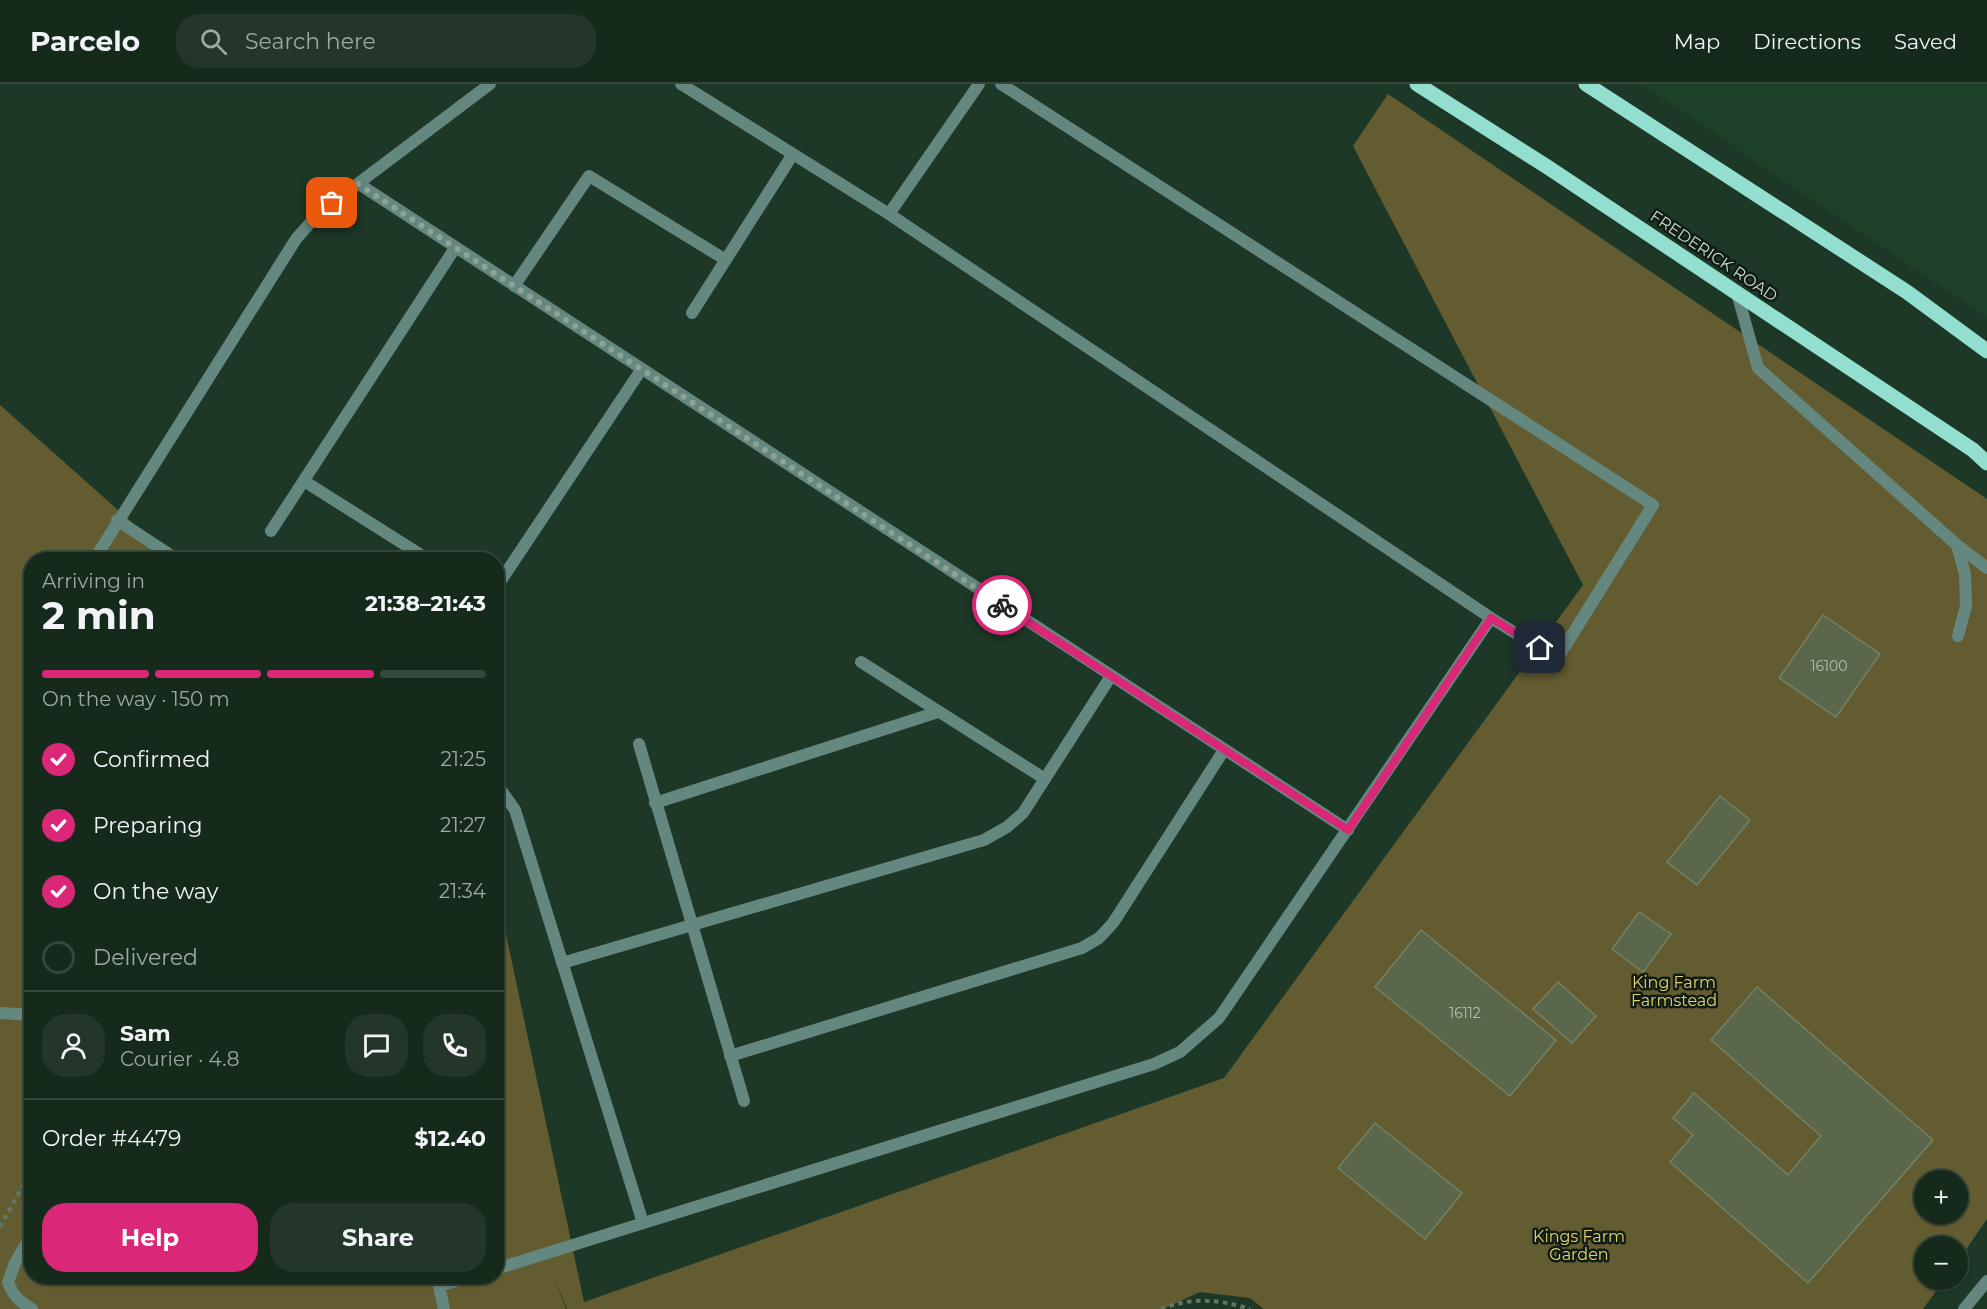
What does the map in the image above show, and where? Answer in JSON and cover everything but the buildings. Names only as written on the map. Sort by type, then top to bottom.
[{"type":"main road","name":"FREDERICK ROAD","points":[[1417,84],[1546,166],[1963,444],[1987,463]]},
{"type":"main road","points":[[1586,84],[1907,292],[1987,351]]},
{"type":"street","points":[[99,552],[296,239],[319,213],[490,84]]},
{"type":"street","points":[[681,84],[889,214],[1491,618],[1557,658],[1653,505],[1001,84]]},
{"type":"street","points":[[889,214],[979,84]]},
{"type":"street","points":[[692,313],[793,154]]},
{"type":"street","points":[[514,286],[589,176],[726,260]]},
{"type":"street","points":[[358,184],[1348,830]]},
{"type":"street","points":[[271,531],[455,248]]},
{"type":"street","points":[[1737,293],[1758,368],[1957,545],[1987,568]]},
{"type":"street","points":[[504,576],[641,370]]},
{"type":"street","points":[[304,481],[416,552]]},
{"type":"street","points":[[117,520],[166,552]]},
{"type":"street","points":[[1957,545],[1965,574],[1966,606],[1958,636]]},
{"type":"street","points":[[504,1266],[1154,1064],[1180,1052],[1220,1018],[1491,618]]},
{"type":"street","points":[[861,662],[1045,779]]},
{"type":"street","points":[[562,963],[984,840],[1006,827],[1023,813],[1111,676]]},
{"type":"street","points":[[656,803],[938,712]]},
{"type":"street","points":[[639,744],[744,1101]]},
{"type":"street","points":[[730,1056],[1082,948],[1099,938],[1113,923],[1224,750]]},
{"type":"street","points":[[504,794],[515,810],[643,1223]]},
{"type":"street","points":[[0,1013],[24,1014]]},
{"type":"street","points":[[24,1248],[8,1282],[12,1294],[32,1309]]},
{"type":"street","points":[[1964,1309],[1987,1281]]},
{"type":"street","points":[[439,1284],[444,1309]]},
{"type":"path","points":[[0,1227],[24,1185]]},
{"type":"path","points":[[1161,1309],[1202,1299],[1250,1309]]},
{"type":"shaded area","points":[[1641,84],[1987,84],[1987,318]]},
{"type":"green space","name":"King Farm Farmstead","points":[[1388,94],[1987,499],[1987,1219],[1968,1247],[1968,1236],[1914,1236],[1914,1290],[1937,1290],[1923,1309],[1264,1309],[1250,1298],[1200,1292],[1163,1309],[567,1309],[554,1277],[566,1309],[0,1309],[0,405],[165,552],[24,552],[24,1284],[504,1284],[504,925],[584,1302],[1224,1078],[1583,585],[1353,146]]},
{"type":"way so far","points":[[332,203],[358,184],[1002,605]]},
{"type":"route","points":[[1002,605],[1348,830],[1491,618],[1540,648]]},
{"type":"park label","name":"Kings Farm Garden","points":[[1579,1245]]}]
